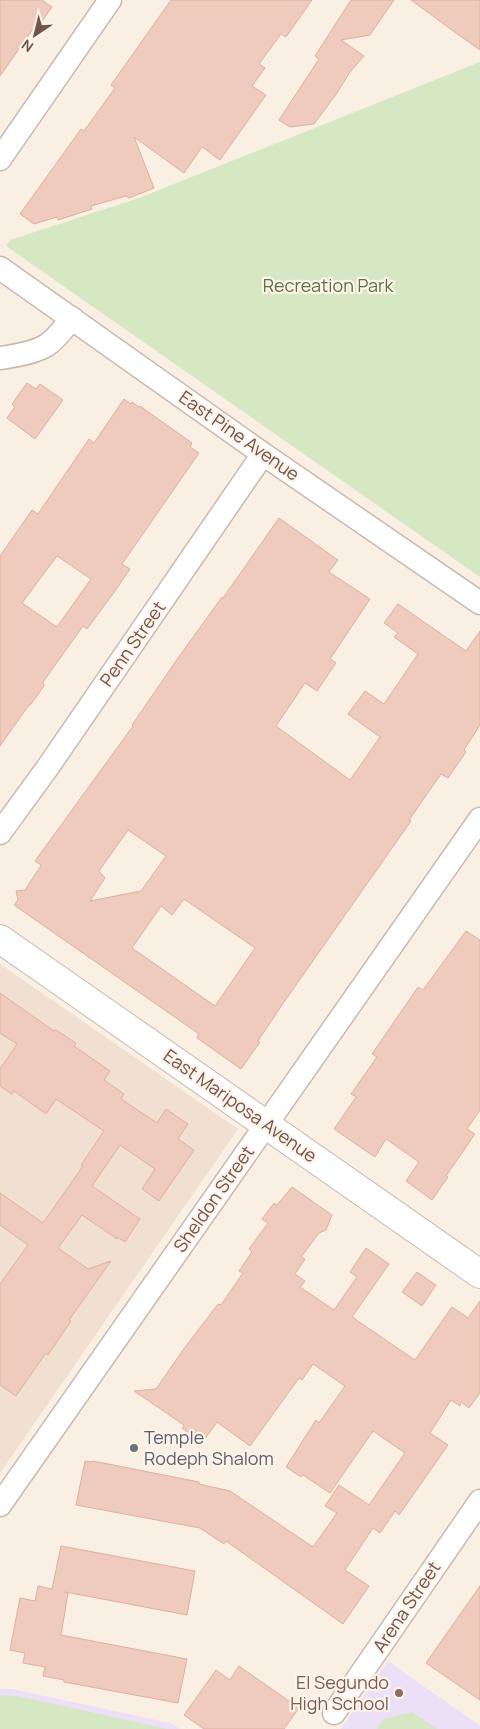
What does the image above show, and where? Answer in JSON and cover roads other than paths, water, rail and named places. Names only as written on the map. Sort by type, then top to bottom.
[{"type":"street","points":[[0,159],[110,0]]},
{"type":"street","name":"East Pine Avenue","points":[[0,268],[263,454],[480,603]]},
{"type":"street","points":[[0,358],[46,345],[58,336],[72,318]]},
{"type":"street","name":"Penn Street","points":[[0,833],[48,767],[263,454]]},
{"type":"street","name":"Sheldon Street","points":[[0,1505],[480,819]]},
{"type":"street","name":"East Mariposa Avenue","points":[[0,939],[480,1274]]},
{"type":"street","name":"Arena Street","points":[[334,1713],[480,1501]]},
{"type":"place","name":"Temple Rodeph Shalom","points":[[134,1448]]},
{"type":"place","name":"El Segundo High School","points":[[399,1693]]},
{"type":"park label","name":"Recreation Park","points":[[328,286]]}]
